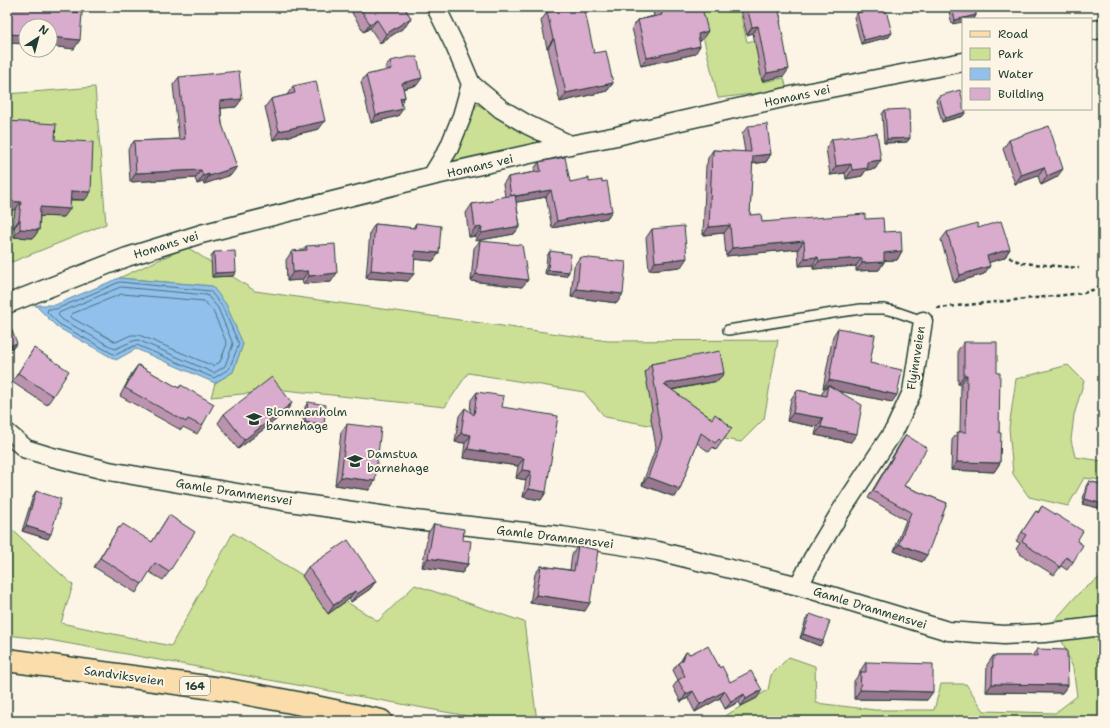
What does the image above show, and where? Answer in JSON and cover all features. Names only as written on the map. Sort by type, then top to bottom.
[{"type":"main road","name":"Sandviksveien","points":[[7,660],[228,690],[381,721]]},
{"type":"street","points":[[436,7],[471,84],[501,109],[528,125],[570,145]]},
{"type":"street","points":[[1092,31],[1103,28]]},
{"type":"street","name":"Homans vei","points":[[7,304],[127,257],[201,234],[432,176],[800,94],[962,62]]},
{"type":"street","points":[[432,176],[449,148],[462,116],[471,84]]},
{"type":"street","name":"Flyinnveien","points":[[799,586],[813,558],[841,511],[896,429],[912,392],[922,321]]},
{"type":"street","name":"Gamle Drammensvei","points":[[7,433],[26,449],[109,471],[275,499],[407,519],[562,536],[658,551],[799,586],[948,631],[1004,635],[1044,633],[1103,626]]},
{"type":"lane","name":"Flyinnveien","points":[[728,330],[861,309],[884,309],[922,321]]},
{"type":"path","points":[[1005,251],[1006,255],[1012,259],[1023,263],[1078,268]]},
{"type":"path","points":[[922,321],[929,308],[1084,293],[1103,286]]},
{"type":"green space","points":[[696,7],[739,7],[747,42],[777,35],[758,57],[763,82],[784,78],[787,90],[718,98]]},
{"type":"green space","points":[[95,87],[106,224],[12,262],[7,259],[7,94]]},
{"type":"green space","points":[[477,104],[545,146],[448,166]]},
{"type":"green space","points":[[187,247],[255,291],[608,341],[778,340],[764,419],[741,442],[605,417],[584,392],[468,373],[445,407],[284,390],[211,397],[215,383],[233,372],[243,344],[225,304],[212,286],[119,278]]},
{"type":"green space","points":[[1068,365],[1084,381],[1074,415],[1071,440],[1075,457],[1103,461],[1103,480],[1084,478],[1068,506],[1029,497],[1013,474],[1009,428],[1016,379]]},
{"type":"green space","points":[[7,525],[73,585],[61,623],[171,646],[233,533],[378,621],[415,585],[524,622],[537,721],[495,721],[49,640],[7,635]]},
{"type":"green space","points":[[1103,575],[1103,721],[717,721],[768,690],[771,675],[789,657],[815,666],[816,703],[875,710],[934,710],[941,684],[966,684],[984,711],[1055,713],[1077,696],[1073,668],[1054,621],[1079,593]]},
{"type":"water","points":[[119,278],[212,286],[226,304],[243,344],[233,372],[215,383],[136,349],[116,360],[57,327],[35,305],[55,305]]},
{"type":"building","points":[[11,7],[73,7],[72,12],[82,13],[80,40],[58,38],[58,18],[18,18],[18,35],[8,34]]},
{"type":"building","points":[[359,7],[404,7],[411,18],[386,34],[377,20],[370,24]]},
{"type":"building","points":[[572,7],[584,7],[594,53],[606,51],[613,83],[566,93],[547,12]]},
{"type":"building","points":[[660,7],[689,7],[689,9],[692,8],[692,10],[702,8],[708,31],[698,34],[700,46],[647,58],[638,20],[662,15]]},
{"type":"building","points":[[747,7],[778,7],[789,69],[767,73],[758,26],[752,27]]},
{"type":"building","points":[[885,7],[892,33],[864,40],[857,13]]},
{"type":"building","points":[[952,7],[975,7],[976,15],[955,20]]},
{"type":"building","points":[[417,57],[422,78],[402,83],[405,97],[400,98],[403,109],[376,115],[366,75],[392,69],[390,61]]},
{"type":"building","points":[[239,71],[242,99],[220,101],[222,124],[237,167],[209,176],[209,174],[203,176],[201,170],[136,173],[134,141],[185,139],[179,77]]},
{"type":"building","points":[[316,81],[325,121],[279,131],[271,99],[295,93],[293,86]]},
{"type":"building","points":[[960,90],[962,97],[962,110],[965,110],[966,112],[945,118],[939,96]]},
{"type":"building","points":[[909,109],[910,138],[887,139],[885,110]]},
{"type":"building","points":[[7,121],[56,124],[55,140],[93,142],[91,192],[71,191],[70,209],[40,207],[39,230],[20,229],[19,220],[21,202],[7,201]]},
{"type":"building","points":[[767,124],[771,154],[753,156],[750,215],[761,214],[762,222],[865,214],[865,219],[883,218],[884,232],[901,231],[902,251],[884,253],[884,262],[862,263],[862,258],[819,261],[818,257],[805,258],[804,241],[732,248],[730,225],[709,227],[713,150],[751,152],[748,126]]},
{"type":"building","points":[[1049,126],[1063,169],[1047,176],[1044,167],[1021,175],[1009,140]]},
{"type":"building","points":[[877,133],[881,160],[867,162],[868,168],[852,170],[851,164],[836,166],[832,139]]},
{"type":"building","points":[[565,157],[570,182],[589,178],[589,182],[602,180],[602,182],[607,181],[612,211],[557,221],[551,190],[511,196],[508,177],[541,171],[539,162]]},
{"type":"building","points":[[515,195],[520,226],[481,233],[482,227],[475,228],[472,204]]},
{"type":"building","points":[[1001,221],[1010,249],[987,256],[990,266],[960,275],[947,232],[977,223],[978,228]]},
{"type":"building","points":[[416,223],[441,226],[439,253],[415,251],[414,274],[371,270],[375,224],[415,228]]},
{"type":"building","points":[[684,226],[687,258],[655,262],[652,229]]},
{"type":"building","points":[[480,241],[522,245],[528,280],[476,274]]},
{"type":"building","points":[[335,244],[337,273],[309,276],[308,271],[293,272],[292,251],[307,250],[306,246]]},
{"type":"building","points":[[235,251],[236,272],[215,273],[214,252]]},
{"type":"building","points":[[550,251],[571,254],[569,272],[548,270]]},
{"type":"building","points":[[580,257],[626,262],[623,294],[577,289]]},
{"type":"building","points":[[7,321],[17,343],[7,347]]},
{"type":"building","points":[[838,328],[875,335],[870,363],[902,370],[897,395],[829,380]]},
{"type":"building","points":[[964,342],[997,342],[997,373],[1000,373],[1000,463],[957,462],[958,432],[966,432],[967,375],[964,375]]},
{"type":"building","points":[[34,348],[69,371],[53,396],[18,373]]},
{"type":"building","points":[[720,351],[724,373],[664,384],[712,419],[715,414],[732,428],[722,442],[719,439],[715,443],[701,433],[680,489],[648,477],[662,438],[651,364]]},
{"type":"building","points":[[138,365],[179,388],[181,385],[214,404],[202,426],[188,419],[186,422],[125,388]]},
{"type":"building","points":[[272,377],[292,403],[244,440],[224,414]]},
{"type":"building","points":[[828,385],[862,405],[857,434],[821,427],[823,418],[793,413],[797,390],[826,396]]},
{"type":"building","points":[[477,392],[504,396],[502,407],[558,416],[546,492],[529,489],[531,471],[522,470],[524,458],[468,449],[471,435],[461,433],[465,408],[474,415]]},
{"type":"building","points":[[308,402],[326,405],[324,424],[305,422]]},
{"type":"building","points":[[347,424],[381,428],[375,481],[341,477]]},
{"type":"building","points":[[906,435],[927,448],[904,486],[947,503],[927,555],[899,544],[911,512],[873,491]]},
{"type":"building","points":[[7,439],[12,445],[7,450]]},
{"type":"building","points":[[1089,481],[1103,485],[1103,504],[1085,499]]},
{"type":"building","points":[[36,491],[61,499],[51,534],[26,526]]},
{"type":"building","points":[[1042,506],[1083,531],[1077,541],[1083,545],[1073,562],[1066,557],[1060,567],[1022,541],[1026,535],[1022,532],[1036,511],[1038,513]]},
{"type":"building","points":[[169,515],[195,532],[169,572],[155,563],[142,584],[100,558],[119,527],[120,528],[123,524],[152,542]]},
{"type":"building","points":[[434,524],[464,529],[463,540],[471,541],[468,564],[428,558]]},
{"type":"building","points":[[348,540],[376,581],[357,594],[355,591],[334,605],[308,567]]},
{"type":"building","points":[[578,546],[598,550],[590,603],[536,595],[541,566],[574,571]]},
{"type":"building","points":[[810,614],[830,621],[823,641],[803,634]]},
{"type":"building","points":[[708,646],[720,668],[722,666],[730,682],[751,671],[762,690],[746,699],[744,694],[731,702],[725,691],[700,704],[693,691],[686,694],[678,680],[685,676],[678,663],[683,660],[686,652],[690,654]]},
{"type":"building","points":[[1037,649],[1067,650],[1068,685],[992,684],[993,656],[1037,656]]},
{"type":"building","points":[[866,662],[933,664],[933,692],[860,690],[861,672],[866,672]]},
{"type":"place","name":"Blommenholm barnehage","points":[[254,419]]},
{"type":"place","name":"Damstua barnehage","points":[[355,461]]}]
